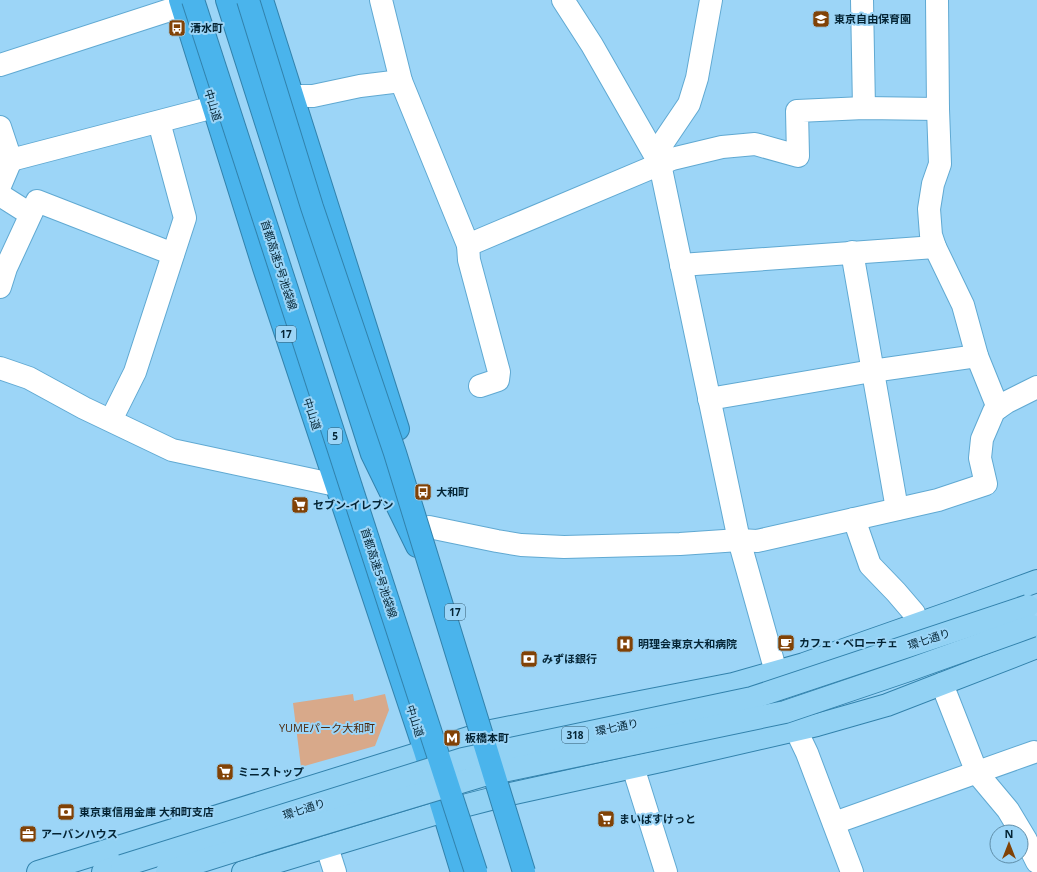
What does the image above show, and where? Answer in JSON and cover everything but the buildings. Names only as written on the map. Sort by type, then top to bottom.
[{"type":"highway","points":[[227,0],[372,454],[462,638]]},
{"type":"highway","points":[[248,0],[312,207],[395,454],[524,872]]},
{"type":"highway","name":"17","points":[[262,0],[429,527],[534,872]]},
{"type":"highway","name":"17","points":[[186,2],[313,396],[394,640],[396,666]]},
{"type":"highway","name":"中山道","points":[[186,2],[214,107],[264,268],[425,751],[462,872]]},
{"type":"highway","name":"首都高速5号池袋線","points":[[186,2],[476,872]]},
{"type":"main road","points":[[38,872],[491,731],[734,684],[804,664],[1037,581]]},
{"type":"main road","name":"環七通り","points":[[113,869],[462,759],[752,698],[1033,615]]},
{"type":"main road","name":"環七通り","points":[[167,872],[264,841],[484,775],[785,712],[910,670],[1033,615]]},
{"type":"main road","points":[[243,872],[444,811],[510,794],[796,730],[887,705],[1037,647]]},
{"type":"street","points":[[381,0],[401,81],[468,245],[469,260],[499,372],[498,380],[480,386]]},
{"type":"street","points":[[563,0],[592,45],[660,164]]},
{"type":"street","points":[[711,0],[697,78],[689,104],[664,141],[660,150],[660,164],[739,540],[776,672]]},
{"type":"street","points":[[862,0],[864,108]]},
{"type":"street","points":[[937,0],[940,164],[933,184],[929,209],[931,235],[935,247],[963,305],[978,356],[998,408]]},
{"type":"street","points":[[0,65],[186,2]]},
{"type":"street","points":[[292,96],[313,96],[360,86],[401,81]]},
{"type":"street","points":[[11,160],[214,107]]},
{"type":"street","points":[[468,245],[672,159],[722,147],[755,144],[798,156],[797,111],[864,108],[938,108]]},
{"type":"street","points":[[111,420],[135,372],[185,218],[159,122]]},
{"type":"street","points":[[0,127],[11,160],[0,186]]},
{"type":"street","points":[[0,195],[30,214]]},
{"type":"street","points":[[0,287],[6,268],[37,201],[173,254]]},
{"type":"street","points":[[681,265],[935,247]]},
{"type":"street","points":[[852,252],[897,509]]},
{"type":"street","points":[[709,399],[872,371],[978,356]]},
{"type":"street","points":[[0,368],[29,378],[172,450],[336,485]]},
{"type":"street","points":[[429,527],[521,545],[564,548],[680,544],[739,540],[757,541],[938,500],[986,484],[980,458],[982,439],[994,411],[1007,402],[1035,394]]},
{"type":"street","points":[[854,519],[870,565],[914,613],[917,624]]},
{"type":"street","points":[[942,684],[977,773],[1008,810],[1037,862]]},
{"type":"street","points":[[796,730],[807,754],[852,872]]},
{"type":"street","points":[[834,823],[1034,752]]},
{"type":"street","points":[[632,767],[666,872]]},
{"type":"street","points":[[327,846],[335,872]]},
{"type":"green space","name":"YUMEパーク大和町","points":[[353,694],[354,701],[385,694],[389,710],[375,746],[301,767],[293,703]]},
{"type":"place","name":"東京自由保育園","points":[[821,19]]},
{"type":"place","name":"清水町","points":[[177,28]]},
{"type":"place","name":"大和町","points":[[423,492]]},
{"type":"place","name":"セブン-イレブン","points":[[300,505]]},
{"type":"place","name":"カフェ・ベローチェ","points":[[786,643]]},
{"type":"place","name":"明理会東京大和病院","points":[[625,644]]},
{"type":"place","name":"みずほ銀行","points":[[529,659]]},
{"type":"place","name":"板橋本町","points":[[452,738]]},
{"type":"place","name":"ミニストップ","points":[[225,772]]},
{"type":"place","name":"東京東信用金庫 大和町支店","points":[[66,812]]},
{"type":"place","name":"まいばすけっと","points":[[606,819]]},
{"type":"place","name":"アーバンハウス","points":[[28,834]]}]
